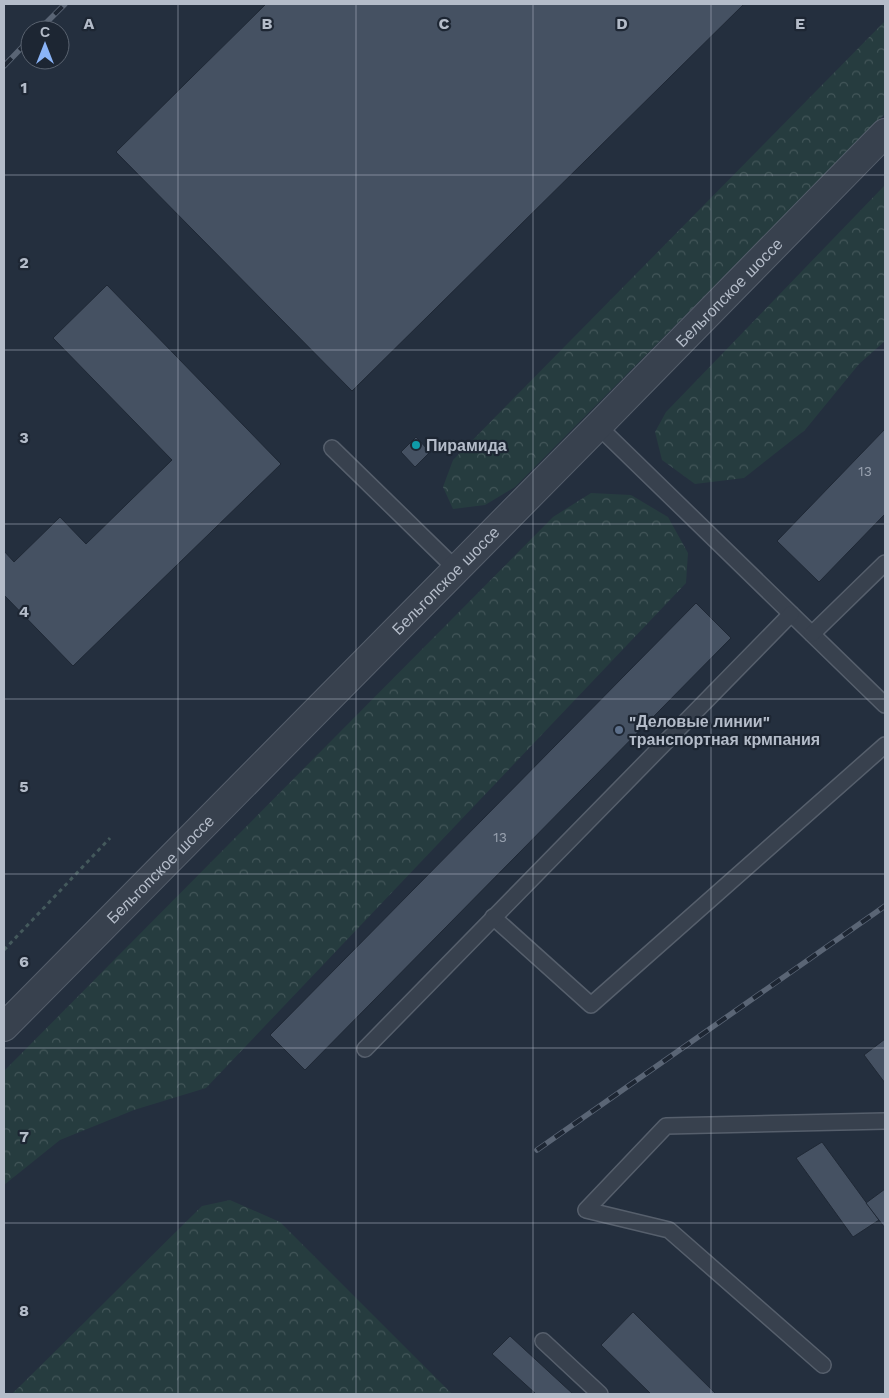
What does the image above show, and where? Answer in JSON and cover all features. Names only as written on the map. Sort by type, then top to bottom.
[{"type":"street","name":"Бельгопское шоссе","points":[[4,1027],[885,133]]},
{"type":"lane","points":[[598,426],[885,705]]},
{"type":"lane","points":[[332,448],[456,569]]},
{"type":"lane","points":[[812,634],[885,563]]},
{"type":"lane","points":[[365,1049],[791,614]]},
{"type":"lane","points":[[493,917],[591,1004],[885,745]]},
{"type":"lane","points":[[822,1365],[669,1230],[586,1210],[666,1126],[885,1121]]},
{"type":"lane","points":[[543,1342],[600,1394]]},
{"type":"path","points":[[4,950],[110,838]]},
{"type":"green space","points":[[885,21],[885,114],[515,487],[485,505],[453,509],[443,487],[453,460]]},
{"type":"green space","points":[[885,185],[885,341],[859,364],[805,430],[744,478],[695,484],[662,460],[655,432],[666,412]]},
{"type":"green space","points":[[591,493],[631,495],[668,517],[688,553],[686,583],[206,1088],[134,1110],[60,1140],[4,1185],[4,1071],[553,517]]},
{"type":"green space","points":[[230,1200],[280,1222],[452,1394],[12,1394],[202,1206]]},
{"type":"building","points":[[266,4],[744,4],[352,391],[116,152]]},
{"type":"building","points":[[107,285],[281,464],[73,666],[4,595],[4,551],[14,562],[60,517],[86,544],[172,460],[53,338]]},
{"type":"building","points":[[885,429],[885,514],[819,582],[777,541]]},
{"type":"building","name":"Пирамида","points":[[416,437],[430,452],[415,467],[401,452]]},
{"type":"building","points":[[696,603],[731,638],[305,1070],[270,1035]]},
{"type":"building","points":[[885,1039],[885,1083],[864,1055]]},
{"type":"building","points":[[822,1142],[879,1220],[853,1237],[796,1158]]},
{"type":"building","points":[[885,1189],[885,1228],[866,1203]]},
{"type":"building","points":[[633,1312],[716,1394],[651,1394],[601,1345]]},
{"type":"building","points":[[510,1336],[573,1394],[536,1394],[492,1354]]},
{"type":"railway","points":[[49,20],[65,4]]},
{"type":"railway","points":[[4,66],[20,49]]},
{"type":"railway","points":[[537,1150],[885,906]]},
{"type":"place","name":"Пирамида","points":[[416,445]]},
{"type":"place","name":"\"Деловые линии\" транспортная крмпания","points":[[619,730]]}]
